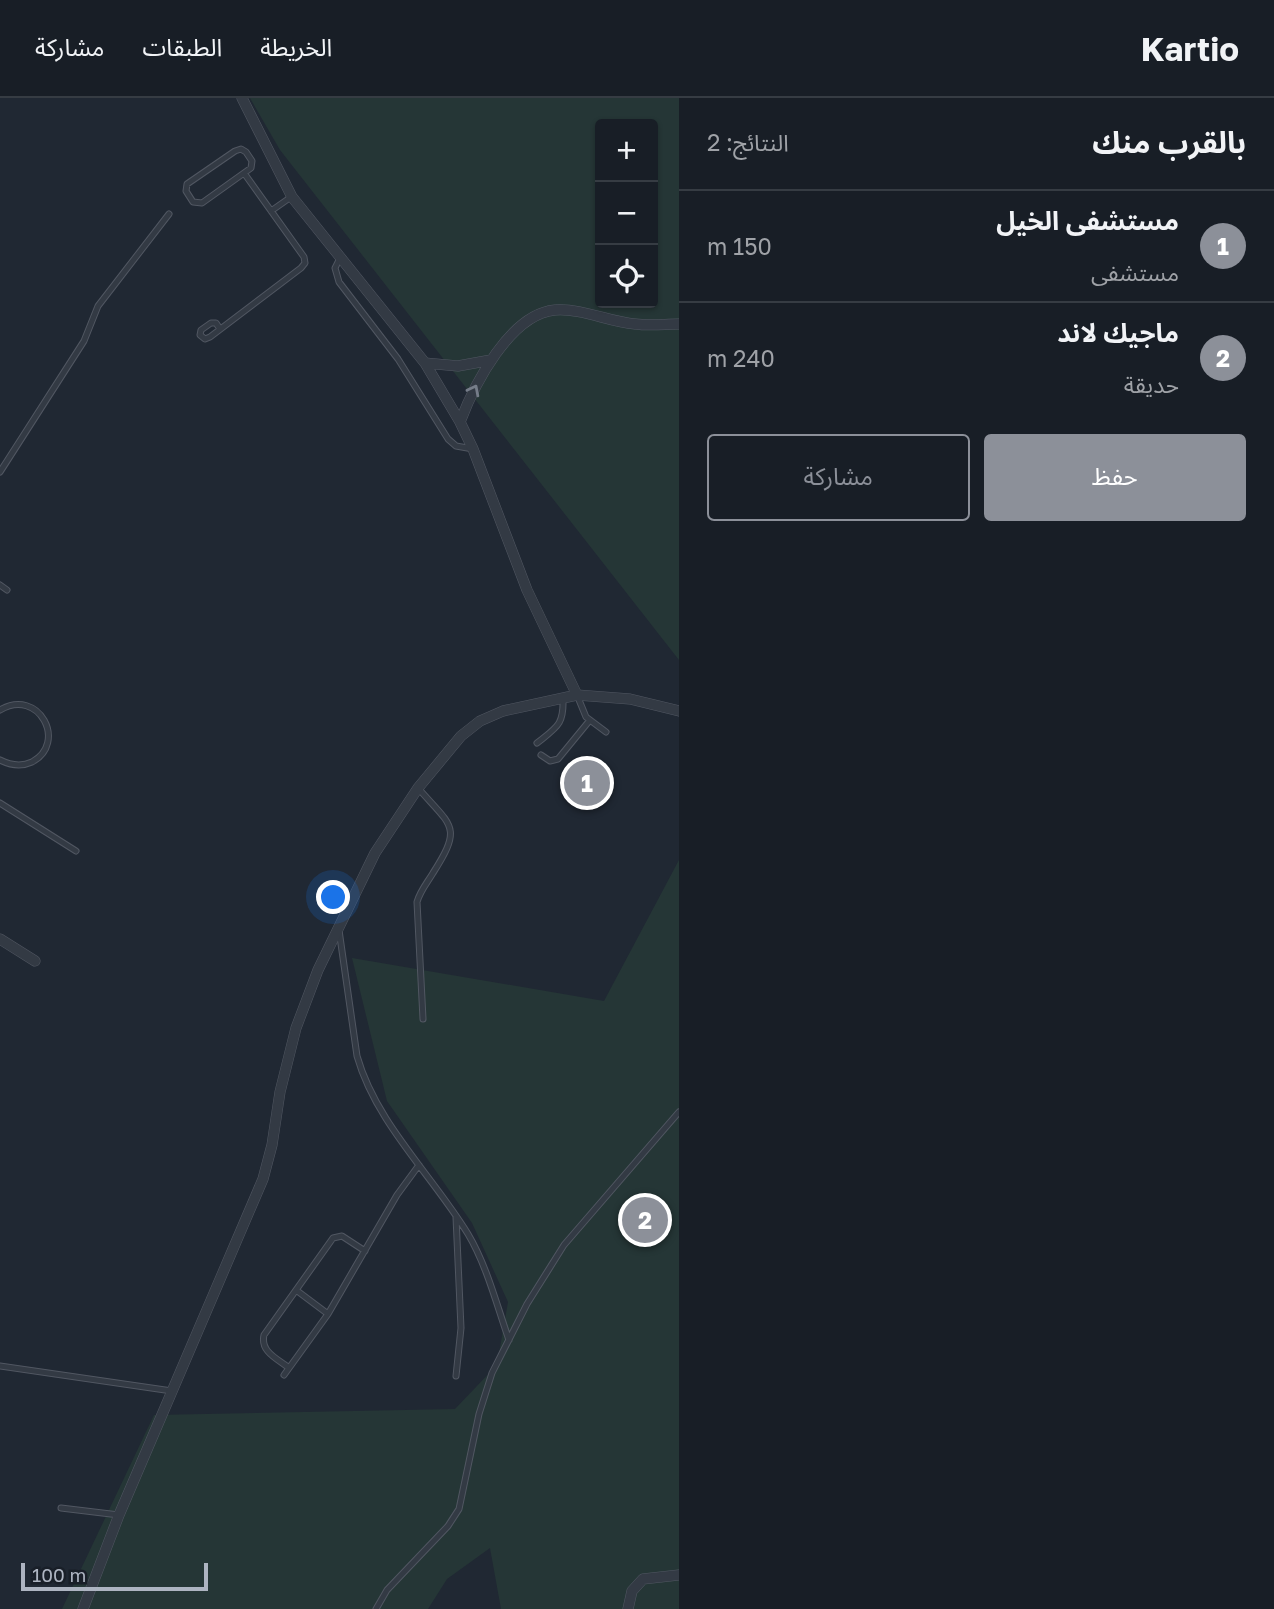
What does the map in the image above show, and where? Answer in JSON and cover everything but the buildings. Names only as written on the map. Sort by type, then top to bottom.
[{"type":"street","points":[[242,98],[292,197],[425,363],[460,422],[473,449],[522,578],[577,695]]},
{"type":"street","points":[[460,422],[491,360],[539,314],[554,310],[571,311],[635,324],[679,324]]},
{"type":"street","points":[[425,363],[458,366],[491,360]]},
{"type":"street","points":[[83,1609],[119,1515],[263,1179],[296,1028],[314,980],[374,853],[418,788],[461,736],[480,721],[503,711],[577,695],[630,699],[679,711]]},
{"type":"street","points":[[0,939],[35,961]]},
{"type":"street","points":[[628,1609],[632,1591],[643,1579],[679,1575]]},
{"type":"lane","points":[[238,150],[246,152],[253,163],[251,169],[244,173],[202,204],[193,202],[186,191],[190,182],[238,150]]},
{"type":"lane","points":[[220,329],[305,263],[304,257],[244,173]]},
{"type":"lane","points":[[271,211],[292,197]]},
{"type":"lane","points":[[0,472],[84,341],[98,306],[169,214]]},
{"type":"lane","points":[[342,257],[335,268],[339,282],[398,359],[448,439],[456,446],[473,449]]},
{"type":"lane","points":[[0,585],[7,590]]},
{"type":"lane","points":[[577,695],[583,713],[606,733]]},
{"type":"lane","points":[[537,743],[561,722],[564,698]]},
{"type":"lane","points":[[0,710],[13,704],[34,709],[44,720],[48,734],[45,748],[30,763],[15,765],[0,760]]},
{"type":"lane","points":[[541,755],[550,761],[558,759],[590,720]]},
{"type":"lane","points":[[418,788],[449,825],[451,838],[417,902],[423,1019]]},
{"type":"lane","points":[[0,803],[76,851]]},
{"type":"lane","points":[[339,930],[357,1056],[363,1075],[379,1106],[456,1217],[478,1254],[509,1341]]},
{"type":"lane","points":[[376,1609],[387,1590],[448,1526],[459,1509],[479,1414],[492,1373],[527,1304],[564,1245],[679,1112]]},
{"type":"lane","points":[[284,1375],[328,1314],[397,1195],[419,1164]]},
{"type":"lane","points":[[456,1217],[461,1328],[456,1376]]},
{"type":"lane","points":[[289,1368],[267,1351],[262,1343],[264,1335],[333,1238],[342,1236],[365,1251]]},
{"type":"lane","points":[[296,1290],[328,1314]]},
{"type":"lane","points":[[0,1366],[172,1391]]},
{"type":"lane","points":[[61,1508],[119,1515]]},
{"type":"shaded area","points":[[250,98],[679,98],[679,660],[280,150]]},
{"type":"shaded area","points":[[679,860],[679,1609],[501,1609],[490,1548],[447,1579],[428,1609],[62,1609],[154,1415],[455,1409],[497,1365],[508,1302],[472,1223],[387,1101],[352,958],[604,1001]]},
{"type":"place","name":"مستشفى الخيل","points":[[587,783]]},
{"type":"place","name":"ماجيك لاند","points":[[645,1220]]}]
